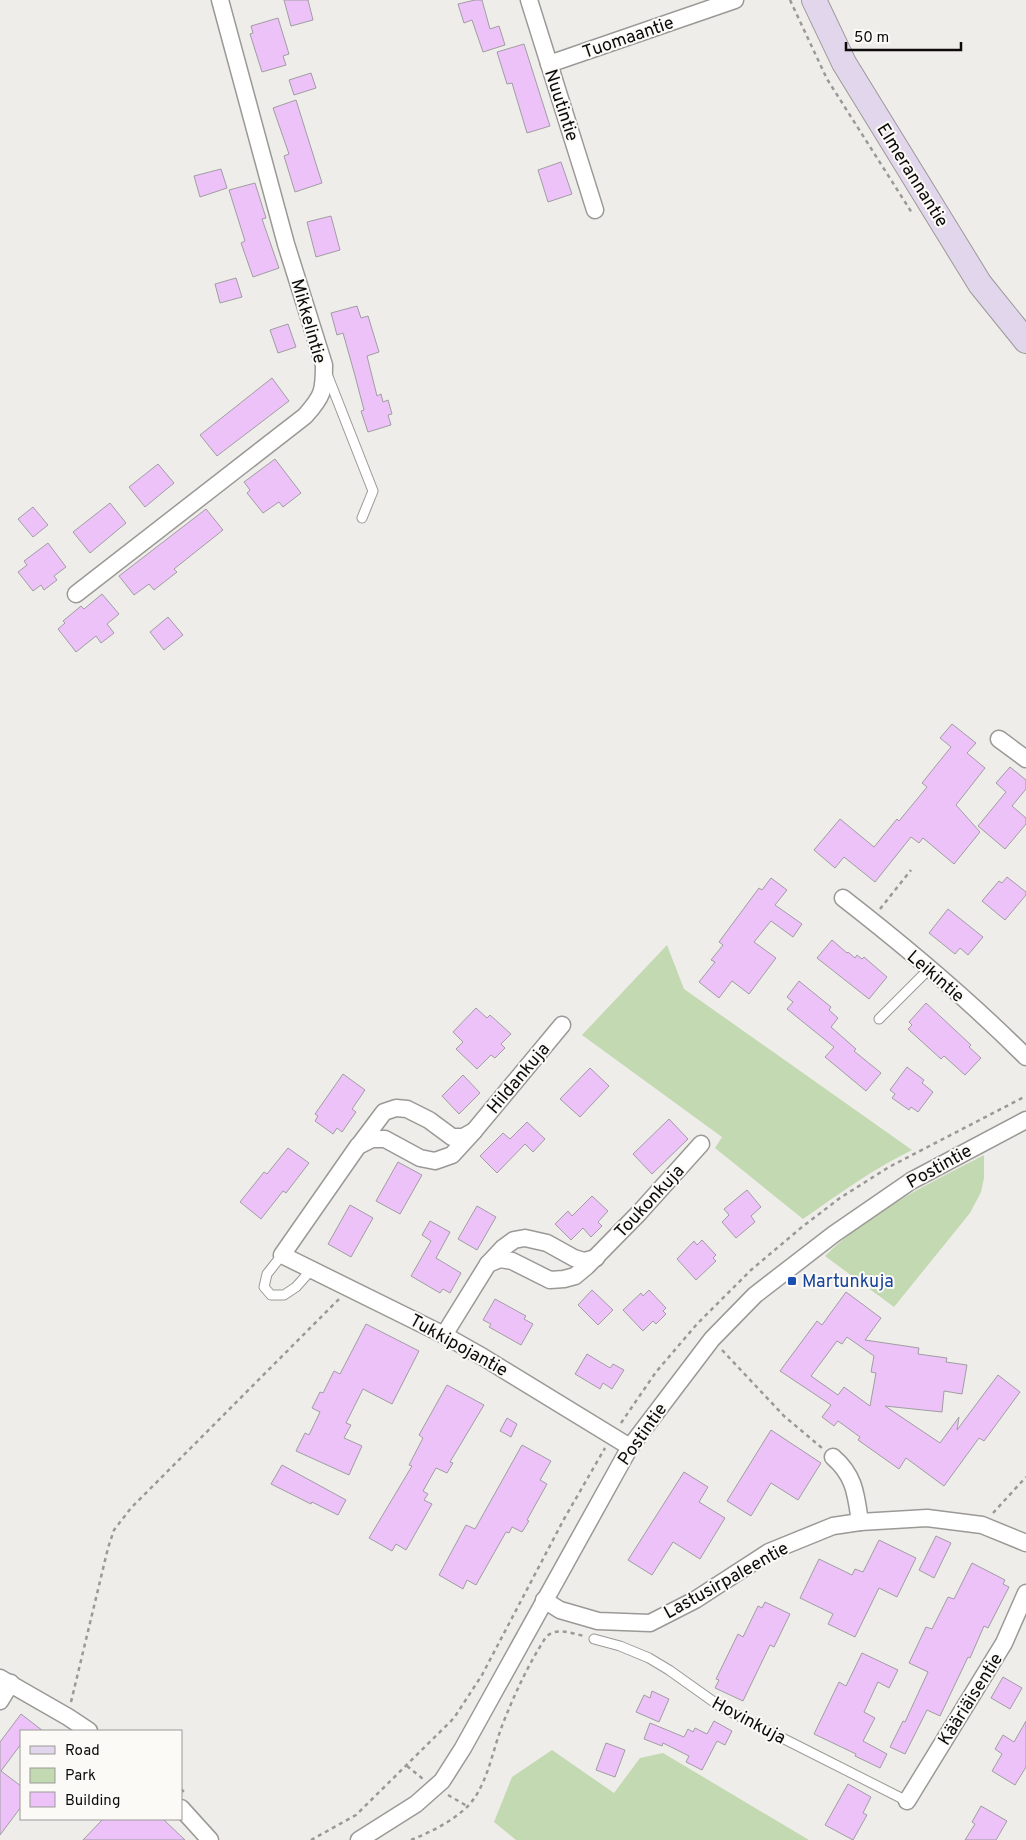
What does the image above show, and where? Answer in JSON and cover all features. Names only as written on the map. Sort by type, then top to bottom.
[{"type":"street","name":"Mikkelintie","points":[[76,594],[305,416],[319,400],[324,384],[324,365],[286,244],[220,0]]},
{"type":"street","name":"Nuutintie","points":[[529,0],[596,210]]},
{"type":"street","name":"Tuomaantie","points":[[549,64],[735,0]]},
{"type":"street","name":"Elmerannantie","points":[[814,0],[844,62],[980,284],[1026,341]]},
{"type":"street","points":[[999,738],[1026,759]]},
{"type":"street","name":"Leikintie","points":[[843,898],[929,969],[1026,1056]]},
{"type":"street","name":"Hildankuja","points":[[358,1146],[372,1139],[385,1139],[420,1158],[435,1161],[452,1155],[562,1025]]},
{"type":"street","name":"Hildankuja","points":[[282,1254],[384,1112],[396,1108],[407,1109],[428,1120],[452,1137],[463,1137],[474,1131]]},
{"type":"street","name":"Postintie","points":[[358,1840],[416,1804],[442,1781],[463,1748],[630,1447],[712,1339],[755,1296],[834,1234],[911,1181],[1026,1120]]},
{"type":"street","name":"Toukonkuja","points":[[488,1264],[500,1260],[512,1261],[550,1280],[575,1276],[596,1258],[639,1213],[701,1144]]},
{"type":"street","points":[[444,1336],[488,1264],[503,1248],[514,1240],[525,1238],[547,1243],[574,1258],[584,1261],[596,1258]]},
{"type":"street","name":"Tukkipojantie","points":[[282,1254],[483,1357],[630,1447]]},
{"type":"street","points":[[833,1457],[841,1464],[855,1487],[860,1522]]},
{"type":"street","name":"Lastusirpaleentie","points":[[544,1600],[560,1610],[598,1621],[650,1623],[695,1600],[769,1552],[833,1526],[860,1522],[927,1518],[982,1525],[1026,1543]]},
{"type":"street","name":"Kääriäisentie","points":[[907,1800],[1004,1643],[1026,1593]]},
{"type":"street","points":[[0,1701],[6,1681],[87,1730]]},
{"type":"street","points":[[182,1809],[210,1840]]},
{"type":"lane","points":[[324,365],[373,491],[362,518]]},
{"type":"lane","points":[[879,1019],[929,969]]},
{"type":"lane","points":[[282,1254],[268,1274],[264,1287],[271,1295],[284,1295],[296,1287],[312,1269]]},
{"type":"lane","name":"Hovinkuja","points":[[594,1639],[620,1646],[649,1658],[721,1707],[907,1800]]},
{"type":"path","points":[[871,920],[911,870]]},
{"type":"path","points":[[68,1717],[108,1548],[118,1523],[350,1288]]},
{"type":"path","points":[[712,1339],[784,1416],[833,1457]]},
{"type":"path","points":[[982,1525],[1026,1477]]},
{"type":"path","points":[[411,1840],[442,1825],[468,1806],[481,1786],[514,1696],[546,1637],[550,1633],[558,1631],[594,1639]]},
{"type":"path","points":[[407,1766],[424,1780]]},
{"type":"path","points":[[443,1791],[468,1806]]},
{"type":"green space","points":[[667,945],[684,989],[912,1150],[843,1191],[803,1219],[715,1148],[722,1137],[582,1035]]},
{"type":"green space","points":[[984,1155],[984,1178],[981,1192],[970,1213],[894,1307],[825,1256],[861,1225],[881,1212],[921,1188]]},
{"type":"green space","points":[[552,1750],[614,1793],[640,1758],[663,1753],[809,1840],[516,1840],[494,1822],[512,1777]]},
{"type":"building","points":[[284,0],[308,0],[313,20],[291,26]]},
{"type":"building","points":[[482,0],[490,29],[499,26],[505,45],[483,52],[472,20],[464,23],[458,4]]},
{"type":"building","points":[[278,18],[289,54],[283,56],[286,65],[262,72],[250,34],[253,33],[251,26]]},
{"type":"building","points":[[524,44],[550,126],[527,133],[512,83],[507,84],[497,52]]},
{"type":"building","points":[[311,73],[316,88],[294,95],[289,80]]},
{"type":"building","points":[[296,100],[322,183],[295,192],[284,156],[289,154],[273,108]]},
{"type":"building","points":[[561,162],[572,194],[548,202],[538,170]]},
{"type":"building","points":[[221,169],[227,188],[200,197],[194,176]]},
{"type":"building","points":[[255,183],[266,218],[262,219],[279,268],[253,277],[241,243],[245,241],[229,190]]},
{"type":"building","points":[[331,216],[340,250],[316,257],[307,222]]},
{"type":"building","points":[[236,278],[242,297],[220,303],[215,284]]},
{"type":"building","points":[[357,306],[361,318],[368,316],[379,352],[367,356],[377,396],[381,394],[383,402],[388,400],[392,414],[388,415],[391,425],[368,432],[361,411],[364,410],[343,333],[337,335],[331,313]]},
{"type":"building","points":[[288,324],[296,347],[278,353],[270,330]]},
{"type":"building","points":[[272,378],[289,401],[217,456],[200,435]]},
{"type":"building","points":[[275,459],[301,493],[283,507],[279,502],[263,513],[247,493],[250,490],[244,482]]},
{"type":"building","points":[[158,464],[174,483],[145,507],[129,487]]},
{"type":"building","points":[[110,503],[126,523],[90,553],[73,532]]},
{"type":"building","points":[[33,507],[48,525],[33,537],[18,519]]},
{"type":"building","points":[[206,509],[223,530],[174,569],[177,572],[154,590],[149,584],[134,595],[119,576]]},
{"type":"building","points":[[48,543],[66,567],[54,576],[57,580],[44,590],[41,585],[33,591],[18,572],[27,565],[24,561]]},
{"type":"building","points":[[102,594],[119,614],[107,624],[114,633],[101,643],[96,636],[76,652],[58,629],[65,623],[63,621],[81,606],[84,609]]},
{"type":"building","points":[[168,617],[183,635],[164,650],[150,632]]},
{"type":"building","points":[[952,724],[976,743],[967,753],[985,768],[956,805],[980,832],[954,864],[923,838],[919,843],[911,837],[875,882],[844,857],[835,868],[814,850],[840,819],[874,847],[897,819],[899,821],[927,787],[922,783],[951,747],[940,738]]},
{"type":"building","points":[[1010,767],[1026,780],[1026,789],[1012,806],[1026,818],[1026,824],[1005,849],[978,826],[1006,792],[996,783]]},
{"type":"building","points":[[1007,877],[1026,892],[1026,895],[1005,920],[982,901],[999,881],[1002,883]]},
{"type":"building","points":[[771,878],[787,890],[775,905],[802,924],[793,937],[771,921],[754,942],[776,958],[749,994],[732,981],[719,998],[699,982],[715,962],[711,960],[723,945],[719,942],[759,888],[762,890]]},
{"type":"building","points":[[948,909],[983,937],[968,955],[960,948],[955,954],[929,933]]},
{"type":"building","points":[[832,940],[855,958],[857,955],[862,959],[864,957],[887,977],[869,999],[817,958]]},
{"type":"building","points":[[799,981],[831,1007],[829,1010],[838,1018],[831,1027],[856,1049],[854,1051],[881,1073],[866,1091],[825,1057],[834,1047],[787,1009],[793,1002],[787,997]]},
{"type":"building","points":[[926,1003],[971,1045],[969,1047],[981,1058],[965,1075],[944,1056],[941,1059],[908,1029],[912,1025],[909,1022]]},
{"type":"building","points":[[476,1008],[487,1018],[490,1015],[511,1034],[501,1044],[505,1048],[495,1058],[491,1055],[477,1069],[456,1049],[463,1042],[453,1032]]},
{"type":"building","points":[[907,1067],[924,1080],[922,1083],[933,1092],[918,1112],[911,1107],[909,1110],[892,1098],[895,1094],[890,1090]]},
{"type":"building","points":[[590,1068],[609,1086],[580,1117],[560,1099]]},
{"type":"building","points":[[343,1074],[365,1090],[352,1109],[356,1112],[342,1132],[337,1128],[333,1134],[315,1121],[318,1116],[315,1114]]},
{"type":"building","points":[[463,1075],[480,1093],[459,1114],[442,1096]]},
{"type":"building","points":[[669,1119],[688,1139],[652,1174],[633,1154]]},
{"type":"building","points":[[527,1122],[545,1139],[533,1152],[525,1144],[497,1173],[480,1156],[503,1133],[510,1139]]},
{"type":"building","points":[[288,1148],[309,1163],[286,1193],[283,1191],[261,1219],[240,1202],[264,1172],[267,1174]]},
{"type":"building","points":[[398,1162],[422,1175],[400,1214],[376,1201]]},
{"type":"building","points":[[747,1190],[761,1207],[751,1216],[755,1222],[736,1238],[722,1222],[729,1215],[724,1209]]},
{"type":"building","points":[[592,1196],[608,1211],[598,1222],[602,1226],[591,1237],[583,1228],[571,1240],[555,1224],[568,1211],[572,1216]]},
{"type":"building","points":[[350,1205],[373,1218],[351,1257],[328,1244]]},
{"type":"building","points":[[477,1206],[496,1217],[477,1250],[458,1239]]},
{"type":"building","points":[[430,1221],[450,1232],[436,1258],[461,1273],[450,1293],[443,1289],[440,1293],[411,1276],[431,1241],[422,1235]]},
{"type":"building","points":[[702,1240],[716,1255],[713,1258],[716,1261],[696,1280],[677,1259],[694,1241],[697,1245]]},
{"type":"building","points":[[592,1290],[613,1310],[598,1325],[578,1305]]},
{"type":"building","points":[[649,1290],[666,1308],[663,1311],[666,1314],[656,1324],[653,1321],[643,1331],[623,1310],[641,1293],[643,1296]]},
{"type":"building","points":[[846,1292],[881,1318],[865,1340],[919,1348],[918,1354],[947,1358],[946,1362],[967,1365],[962,1394],[944,1391],[942,1412],[885,1406],[940,1443],[959,1417],[957,1430],[998,1375],[1020,1392],[984,1441],[979,1438],[944,1486],[906,1458],[899,1469],[858,1440],[860,1437],[838,1421],[834,1426],[822,1417],[831,1405],[780,1371],[817,1321],[822,1325]],"holes":[[[847,1337],[874,1356],[871,1372],[876,1373],[870,1406],[844,1387],[838,1395],[811,1376],[837,1341],[842,1344]]]},
{"type":"building","points":[[495,1299],[526,1316],[524,1319],[533,1324],[521,1345],[489,1327],[491,1324],[483,1320]]},
{"type":"building","points":[[366,1324],[419,1351],[392,1404],[363,1389],[346,1423],[351,1425],[344,1438],[362,1446],[349,1475],[296,1451],[305,1433],[309,1435],[320,1412],[312,1408],[320,1392],[323,1393],[334,1371],[340,1374]]},
{"type":"building","points":[[587,1354],[610,1368],[613,1364],[624,1370],[612,1389],[603,1383],[600,1389],[575,1374]]},
{"type":"building","points":[[447,1385],[484,1405],[450,1462],[453,1463],[447,1473],[436,1468],[423,1491],[428,1494],[424,1500],[432,1504],[406,1550],[396,1544],[392,1551],[369,1538],[412,1466],[409,1465],[423,1438],[419,1435]]},
{"type":"building","points":[[507,1418],[517,1424],[511,1437],[500,1431]]},
{"type":"building","points":[[771,1430],[821,1463],[798,1500],[771,1483],[751,1516],[727,1501]]},
{"type":"building","points":[[522,1445],[551,1461],[540,1480],[547,1484],[522,1532],[512,1527],[509,1533],[506,1532],[476,1585],[467,1580],[463,1589],[439,1575],[466,1525],[475,1529]]},
{"type":"building","points":[[282,1465],[346,1500],[338,1515],[271,1484]]},
{"type":"building","points":[[684,1472],[708,1487],[699,1502],[725,1518],[700,1559],[673,1542],[652,1575],[628,1560]]},
{"type":"building","points":[[936,1536],[951,1543],[934,1578],[919,1570]]},
{"type":"building","points":[[879,1540],[916,1558],[897,1597],[879,1588],[855,1637],[828,1624],[833,1614],[800,1598],[819,1559],[852,1575],[855,1569],[863,1572]]},
{"type":"building","points":[[972,1563],[1005,1580],[1003,1584],[1009,1587],[988,1628],[984,1626],[940,1716],[927,1710],[905,1754],[890,1747],[903,1721],[905,1722],[928,1672],[909,1663],[926,1627],[932,1629],[948,1597],[954,1599]]},
{"type":"building","points":[[765,1602],[790,1614],[774,1647],[770,1645],[743,1701],[715,1688],[719,1680],[716,1679],[738,1634],[743,1637],[758,1606],[762,1608]]},
{"type":"building","points":[[862,1653],[898,1670],[889,1688],[878,1682],[864,1712],[875,1718],[863,1741],[887,1754],[880,1768],[814,1734],[839,1682],[846,1686]]},
{"type":"building","points":[[1003,1677],[1022,1688],[1010,1709],[991,1698]]},
{"type":"building","points":[[652,1691],[669,1699],[659,1722],[636,1712],[644,1695],[650,1698]]},
{"type":"building","points":[[21,1714],[42,1730],[20,1730],[20,1745],[1,1771],[20,1785],[20,1808],[0,1835],[0,1742]]},
{"type":"building","points":[[714,1721],[732,1731],[725,1745],[717,1741],[702,1770],[686,1762],[689,1756],[663,1743],[662,1746],[644,1739],[650,1723],[684,1737],[688,1729],[693,1732],[695,1728],[707,1734]]},
{"type":"building","points":[[1026,1721],[1026,1767],[1015,1785],[992,1771],[1002,1754],[995,1749],[1003,1735],[1014,1742]]},
{"type":"building","points":[[606,1743],[625,1750],[615,1777],[596,1770]]},
{"type":"building","points":[[848,1784],[871,1797],[863,1813],[867,1815],[853,1840],[825,1825]]},
{"type":"building","points":[[981,1806],[1007,1821],[996,1840],[965,1840],[975,1824],[972,1822]]},
{"type":"building","points":[[102,1820],[164,1820],[185,1840],[83,1840]]},
{"type":"place","name":"Martunkuja","points":[[792,1281]]}]
